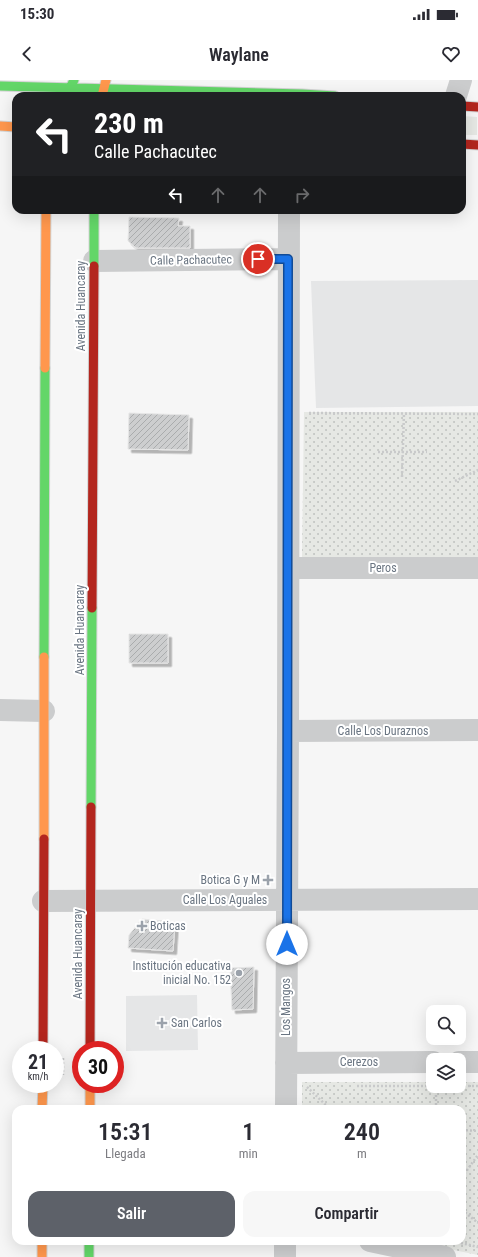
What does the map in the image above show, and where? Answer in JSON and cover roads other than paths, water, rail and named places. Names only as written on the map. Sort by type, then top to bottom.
[{"type":"main road","points":[[0,86],[40,84],[70,88],[302,87],[320,92]]},
{"type":"main road","points":[[466,106],[478,107]]},
{"type":"main road","points":[[0,126],[12,127]]},
{"type":"main road","points":[[466,144],[478,145]]},
{"type":"main road","points":[[43,1041],[46,214]]},
{"type":"main road","name":"Avenida Huancaray","points":[[90,1041],[94,214]]},
{"type":"main road","points":[[42,1093],[42,1105]]},
{"type":"main road","points":[[90,1093],[90,1105]]},
{"type":"main road","points":[[42,1245],[42,1257]]},
{"type":"main road","points":[[89,1245],[89,1257]]},
{"type":"street","points":[[457,92],[461,80]]},
{"type":"street","name":"Los Mangos","points":[[286,1105],[289,214]]},
{"type":"street","name":"Calle Pachacutec","points":[[94,261],[288,259]]},
{"type":"street","name":"Peros","points":[[288,568],[478,568]]},
{"type":"street","points":[[0,710],[44,711]]},
{"type":"street","name":"Calle Los Duraznos","points":[[288,731],[478,730]]},
{"type":"street","name":"Calle Los Aguales","points":[[43,900],[478,899]]},
{"type":"street","name":"Cerezos","points":[[286,1063],[426,1062]]},
{"type":"street","points":[[466,1062],[478,1062]]},
{"type":"street","points":[[285,1245],[285,1257]]},
{"type":"street","points":[[406,1245],[451,1250]]},
{"type":"place","name":"Botica G y M","points":[[268,880]]},
{"type":"place","name":"Boticas","points":[[142,926]]},
{"type":"place","name":"Institución educativa inicial No. 152","points":[[239,973]]},
{"type":"place","name":"San Carlos","points":[[162,1023]]}]
